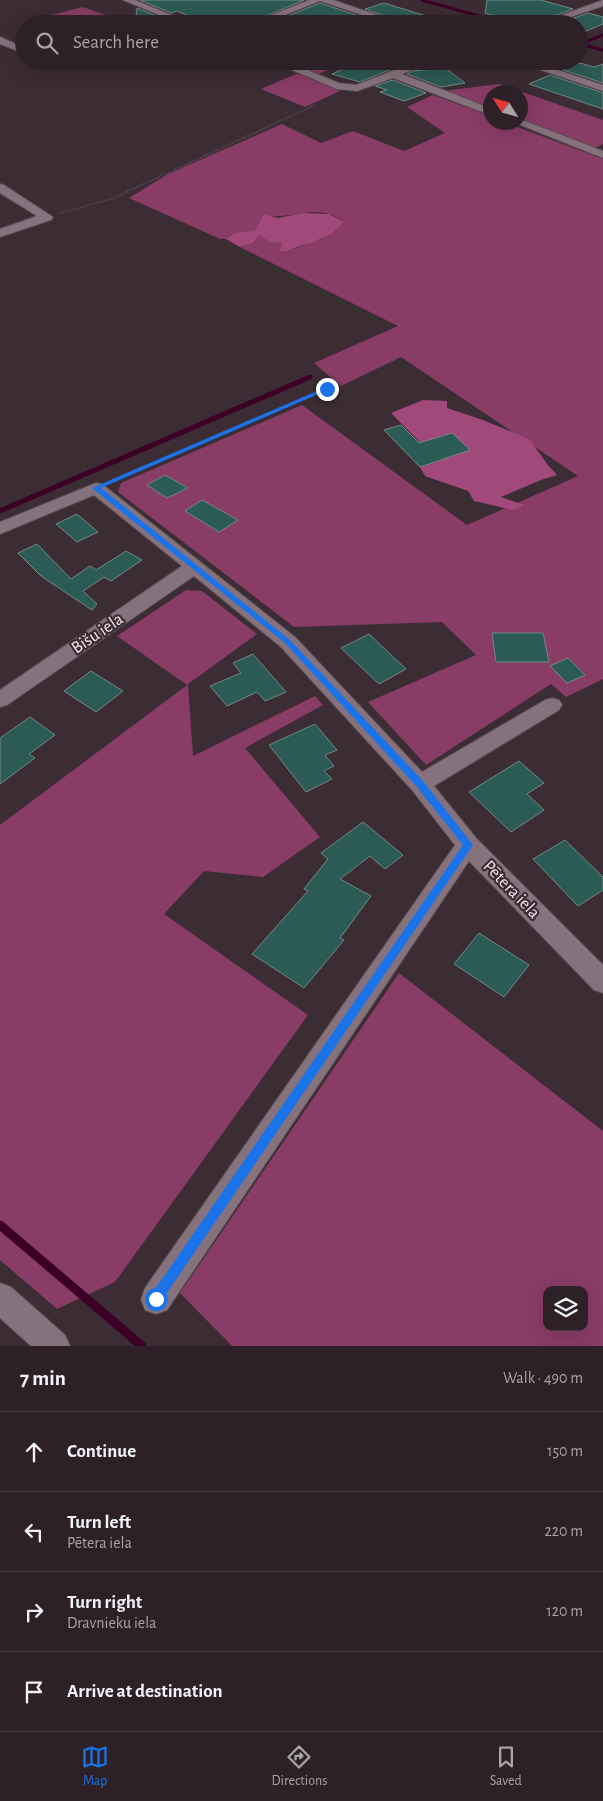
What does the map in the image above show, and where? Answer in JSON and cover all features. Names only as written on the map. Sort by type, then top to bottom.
[{"type":"street","points":[[127,0],[167,15]]},
{"type":"street","points":[[277,15],[317,0]]},
{"type":"street","points":[[324,0],[372,15]]},
{"type":"street","points":[[144,6],[157,2]]},
{"type":"street","points":[[568,15],[603,3]]},
{"type":"street","points":[[0,40],[15,47]]},
{"type":"street","points":[[298,70],[337,86],[357,88],[406,70]]},
{"type":"street","points":[[547,70],[603,88]]},
{"type":"street","points":[[394,75],[483,109]]},
{"type":"street","points":[[528,126],[603,155]]},
{"type":"street","points":[[0,188],[47,216]]},
{"type":"street","points":[[0,233],[47,216]]},
{"type":"street","points":[[0,530],[96,488]]},
{"type":"street","name":"Pētera iela","points":[[96,488],[288,642],[420,784],[468,845],[603,982]]},
{"type":"street","name":"Bišu iela","points":[[0,700],[194,567]]},
{"type":"street","points":[[420,784],[552,705]]},
{"type":"street","points":[[156,1299],[468,845]]},
{"type":"street","points":[[0,1298],[54,1346]]},
{"type":"path","points":[[47,216],[111,199],[315,105]]},
{"type":"path","points":[[96,488],[327,389]]},
{"type":"shaded area","points":[[83,7],[105,15],[52,15]]},
{"type":"shaded area","points":[[308,70],[328,70],[318,74]]},
{"type":"shaded area","points":[[296,74],[340,91],[305,107],[261,89]]},
{"type":"shaded area","points":[[483,86],[483,106],[443,91]]},
{"type":"shaded area","points":[[528,94],[603,120],[603,144],[595,148],[528,123]]},
{"type":"shaded area","points":[[433,95],[483,113],[483,130],[526,130],[603,159],[603,679],[566,697],[551,684],[426,765],[368,702],[476,655],[442,622],[294,627],[118,492],[121,483],[302,405],[467,525],[578,476],[401,357],[341,386],[314,363],[398,326],[240,247],[253,243],[259,235],[282,243],[288,251],[322,239],[343,221],[331,215],[313,212],[281,216],[264,215],[255,232],[234,233],[226,239],[220,239],[129,198],[168,174],[282,124],[321,143],[353,131],[404,151],[445,133],[407,107]]},
{"type":"shaded area","points":[[303,213],[329,214],[344,222],[331,234],[288,251],[280,251],[282,243],[270,242],[259,235],[253,243],[240,247],[226,239],[234,233],[255,231],[264,214],[278,218]]},
{"type":"shaded area","points":[[423,400],[447,401],[447,408],[483,420],[529,439],[557,475],[501,497],[524,505],[513,510],[474,501],[468,491],[425,476],[420,467],[438,461],[391,413]]},
{"type":"shaded area","points":[[186,590],[202,591],[257,634],[188,684],[193,756],[315,696],[323,705],[245,748],[320,837],[263,877],[204,871],[164,914],[308,1015],[115,1282],[57,1309],[0,1260],[0,825],[187,685],[117,636]]},
{"type":"shaded area","points":[[399,973],[603,1131],[603,1346],[232,1346],[180,1293]]},
{"type":"building","points":[[140,0],[304,0],[268,15],[187,15],[177,11],[171,13]]},
{"type":"building","points":[[487,0],[541,0],[573,9],[557,15],[492,15],[485,13]]},
{"type":"building","points":[[320,3],[356,15],[290,15]]},
{"type":"building","points":[[384,3],[423,15],[381,15],[365,9]]},
{"type":"building","points":[[137,8],[154,15],[136,15]]},
{"type":"building","points":[[588,13],[603,17],[603,24],[588,30],[588,15],[582,15]]},
{"type":"building","points":[[603,64],[603,83],[563,70],[588,70],[588,65],[594,67]]},
{"type":"building","points":[[341,70],[390,70],[360,82],[332,74]]},
{"type":"building","points":[[448,70],[465,83],[441,87],[407,74],[413,71]]},
{"type":"building","points":[[550,75],[603,93],[603,109],[529,84]]},
{"type":"building","points":[[393,80],[426,93],[404,101],[380,92],[387,90],[375,86]]},
{"type":"building","points":[[401,425],[419,443],[452,433],[470,450],[420,467],[384,430]]},
{"type":"building","points":[[165,475],[188,488],[167,498],[147,485]]},
{"type":"building","points":[[202,500],[238,520],[219,532],[185,511]]},
{"type":"building","points":[[77,514],[98,532],[77,542],[56,524]]},
{"type":"building","points":[[37,544],[71,579],[90,566],[96,570],[126,551],[142,560],[111,581],[104,577],[83,591],[97,604],[92,610],[41,576],[18,553]]},
{"type":"building","points":[[492,633],[543,633],[549,662],[496,662]]},
{"type":"building","points":[[369,634],[406,669],[379,684],[341,648]]},
{"type":"building","points":[[253,654],[286,692],[265,701],[257,692],[227,706],[210,686],[241,673],[233,663]]},
{"type":"building","points":[[568,658],[585,675],[567,683],[550,666]]},
{"type":"building","points":[[91,671],[123,691],[96,712],[64,691]]},
{"type":"building","points":[[30,717],[55,735],[29,754],[35,758],[0,784],[0,738]]},
{"type":"building","points":[[315,724],[337,750],[325,755],[334,766],[324,771],[332,779],[306,792],[269,745]]},
{"type":"building","points":[[519,761],[544,783],[527,794],[544,810],[511,832],[469,792]]},
{"type":"building","points":[[363,822],[403,855],[385,869],[370,856],[340,879],[371,896],[340,938],[344,940],[304,988],[252,954],[308,891],[304,889],[328,859],[321,853]]},
{"type":"building","points":[[565,840],[603,877],[603,890],[578,906],[533,859]]},
{"type":"building","points":[[479,933],[529,965],[504,997],[454,964]]},
{"type":"waterway","points":[[422,0],[475,15]]},
{"type":"waterway","points":[[588,41],[603,35]]},
{"type":"waterway","points":[[588,46],[603,50]]},
{"type":"waterway","points":[[0,511],[310,377]]},
{"type":"waterway","points":[[0,1225],[142,1346]]},
{"type":"route","points":[[156,1299],[468,845],[420,784],[288,642],[96,488],[327,389]]}]
